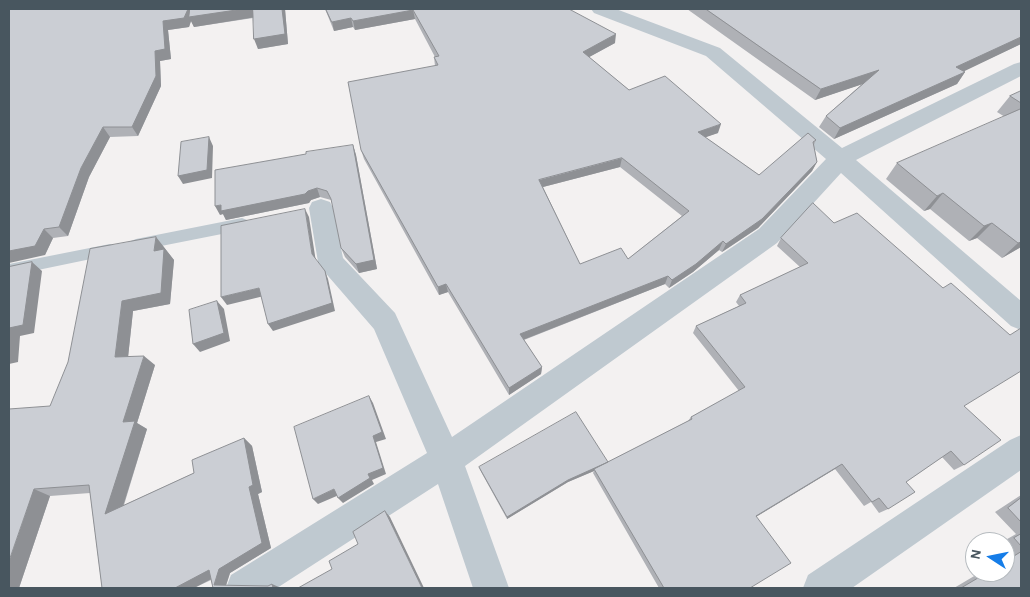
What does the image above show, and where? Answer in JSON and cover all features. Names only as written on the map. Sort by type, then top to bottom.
[{"type":"street","points":[[603,9],[713,52],[840,159],[1021,318]]},
{"type":"street","points":[[244,588],[446,460],[768,236],[840,159],[1021,68]]},
{"type":"street","points":[[312,210],[331,262],[385,322],[446,460],[491,588]]},
{"type":"street","points":[[821,588],[1021,450]]},
{"type":"lane","points":[[9,270],[253,222]]},
{"type":"building","points":[[9,9],[188,9],[184,18],[163,21],[165,49],[155,51],[156,76],[132,127],[103,127],[81,168],[59,227],[44,229],[35,246],[9,251]]},
{"type":"building","points":[[190,9],[243,9],[189,17]]},
{"type":"building","points":[[253,9],[282,9],[285,34],[254,39]]},
{"type":"building","points":[[326,9],[569,9],[616,34],[583,52],[629,90],[665,76],[721,124],[698,132],[759,175],[808,133],[816,140],[813,142],[817,162],[762,219],[726,244],[723,241],[696,264],[672,280],[668,276],[520,334],[542,367],[509,388],[446,284],[438,287],[361,150],[348,82],[438,65],[434,57],[439,56],[413,10],[353,21],[351,18],[332,22]],"holes":[[[622,158],[689,211],[628,259],[621,248],[580,264],[539,180]]]},
{"type":"building","points":[[706,9],[1021,9],[1021,37],[956,67],[965,72],[840,128],[826,116],[879,70],[821,89]]},
{"type":"building","points":[[1021,91],[1021,103],[1010,96]]},
{"type":"building","points":[[1021,109],[1021,242],[1018,243],[992,223],[984,226],[943,193],[937,196],[897,163]]},
{"type":"building","points":[[209,137],[207,170],[178,176],[181,142]]},
{"type":"building","points":[[353,145],[374,260],[356,264],[341,248],[331,199],[327,191],[317,188],[305,194],[221,211],[221,205],[215,206],[215,170]]},
{"type":"building","points":[[813,203],[834,223],[857,213],[943,288],[951,283],[1010,335],[1021,328],[1021,371],[964,406],[1001,440],[964,465],[951,451],[906,482],[915,492],[888,509],[879,498],[872,502],[842,464],[756,516],[791,563],[750,588],[664,588],[594,469],[692,419],[691,417],[745,387],[696,326],[746,303],[740,295],[808,263],[781,238]]},
{"type":"building","points":[[305,209],[312,254],[325,271],[332,303],[268,324],[259,288],[221,297],[221,226]]},
{"type":"building","points":[[156,237],[154,251],[164,249],[161,293],[122,301],[115,357],[144,356],[123,422],[135,421],[105,514],[194,473],[192,460],[244,438],[253,485],[249,487],[262,543],[219,569],[214,585],[268,586],[272,584],[273,588],[213,588],[209,570],[175,588],[102,588],[89,485],[34,489],[9,561],[9,409],[50,406],[68,362],[90,249]]},
{"type":"building","points":[[32,262],[23,325],[9,328],[9,267]]},
{"type":"building","points":[[217,301],[224,333],[193,344],[189,310]]},
{"type":"building","points":[[369,396],[382,432],[373,436],[383,468],[368,474],[370,478],[338,498],[334,489],[313,499],[294,427]]},
{"type":"building","points":[[576,412],[608,462],[568,480],[507,517],[479,467]]},
{"type":"building","points":[[1021,498],[1021,522],[1008,508]]},
{"type":"building","points":[[385,511],[422,588],[298,588],[332,569],[329,561],[358,544],[353,532]]},
{"type":"building","points":[[1021,534],[1021,546],[1015,539]]},
{"type":"building","points":[[1021,552],[1021,588],[961,588],[971,582],[1015,582],[1015,556]]}]
